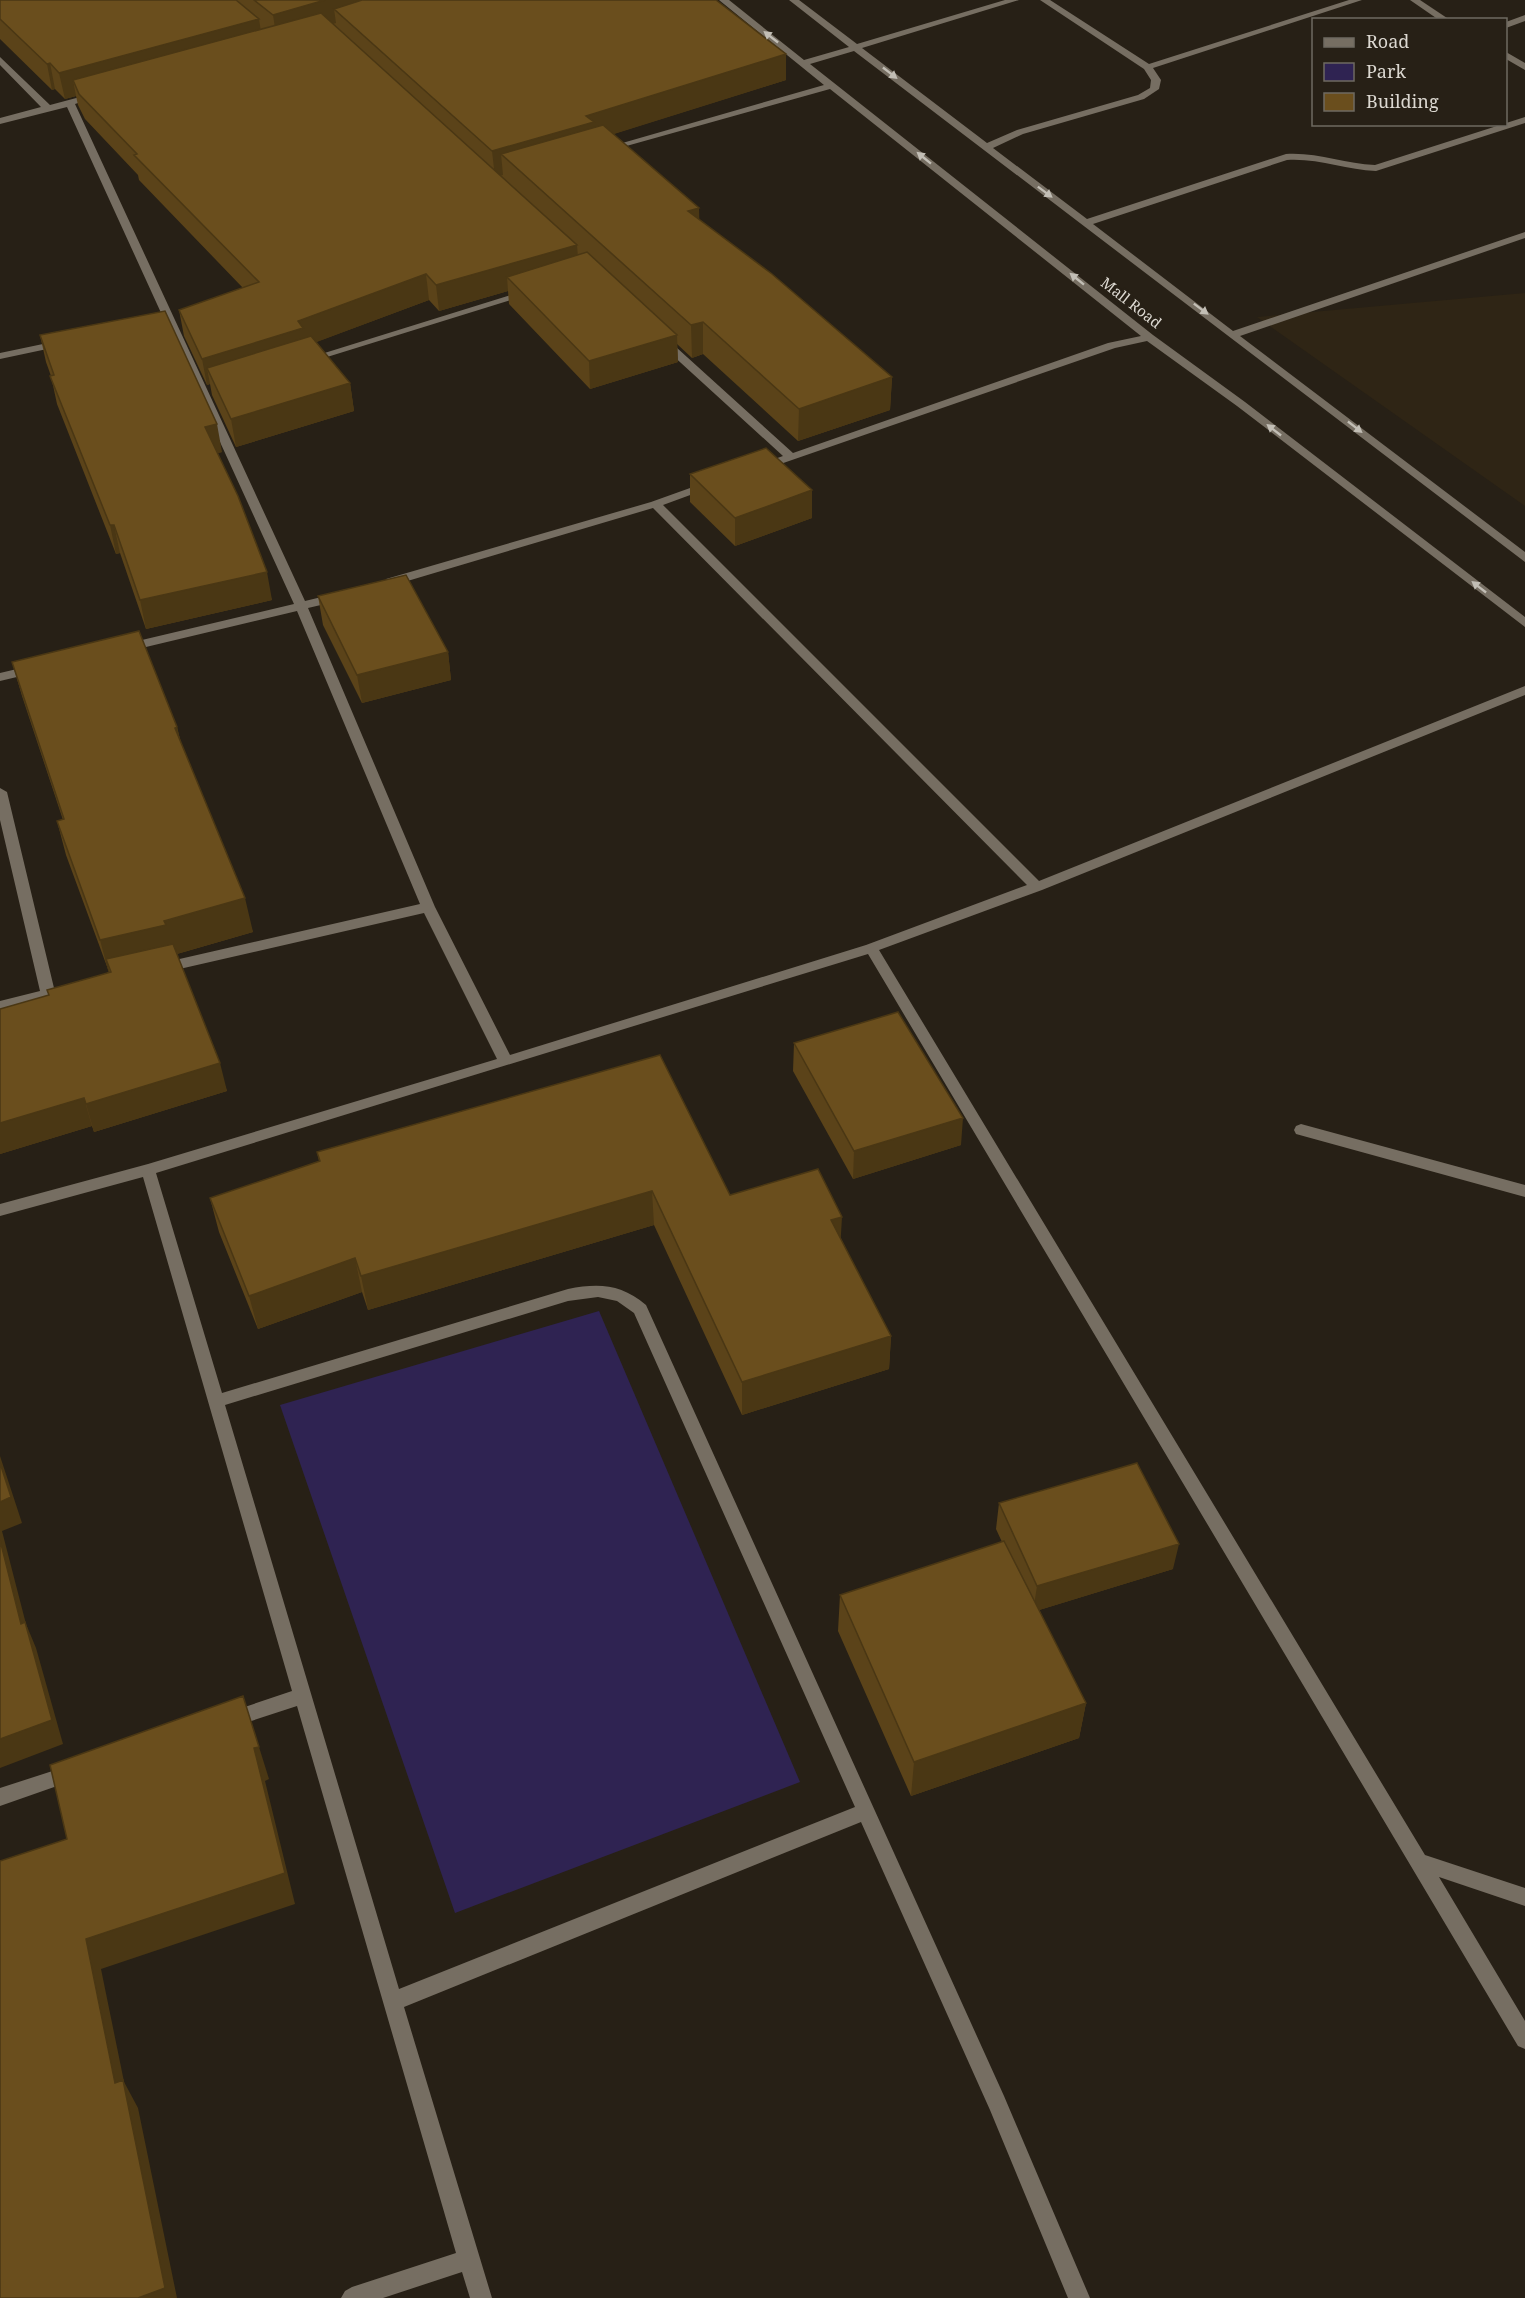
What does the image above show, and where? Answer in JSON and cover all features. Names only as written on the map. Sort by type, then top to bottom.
[{"type":"street","name":"Mall Road","points":[[723,0],[1149,337],[1241,404],[1525,623]]},
{"type":"street","points":[[793,0],[1525,558]]},
{"type":"street","points":[[804,63],[858,48],[992,3],[1016,0]]},
{"type":"street","points":[[986,147],[1020,132],[1141,97],[1154,88],[1156,80],[1148,67],[1044,0]]},
{"type":"street","points":[[1148,67],[1358,0]]},
{"type":"street","points":[[1414,0],[1443,18]]},
{"type":"street","points":[[1507,25],[1525,18]]},
{"type":"street","points":[[1507,56],[1525,67]]},
{"type":"street","points":[[0,60],[48,108]]},
{"type":"street","points":[[597,153],[833,86]]},
{"type":"street","points":[[0,122],[104,94]]},
{"type":"street","points":[[70,103],[165,323],[208,391],[428,907],[506,1062]]},
{"type":"street","points":[[1507,126],[1525,120]]},
{"type":"street","points":[[1086,223],[1286,157],[1306,154],[1358,169],[1376,168],[1506,126]]},
{"type":"street","points":[[1234,334],[1525,235]]},
{"type":"street","points":[[293,365],[543,288]]},
{"type":"street","points":[[650,330],[791,457]]},
{"type":"street","points":[[749,471],[1112,345],[1149,337]]},
{"type":"street","points":[[0,356],[68,342]]},
{"type":"street","points":[[381,584],[655,504],[718,482]]},
{"type":"street","points":[[655,504],[1037,887]]},
{"type":"street","points":[[116,650],[302,608],[347,594]]},
{"type":"street","points":[[0,677],[46,666]]},
{"type":"street","points":[[0,1210],[148,1170],[506,1062],[871,948],[1037,887],[1525,690]]},
{"type":"street","points":[[0,792],[48,994]]},
{"type":"street","points":[[152,970],[428,907]]},
{"type":"street","points":[[871,948],[1525,2039]]},
{"type":"street","points":[[0,1006],[83,986]]},
{"type":"street","points":[[1301,1130],[1525,1191]]},
{"type":"street","points":[[148,1170],[481,2298]]},
{"type":"street","points":[[216,1401],[568,1295],[598,1289],[623,1294],[640,1309],[996,2103],[1080,2298]]},
{"type":"street","points":[[213,1726],[302,1696]]},
{"type":"street","points":[[0,1797],[90,1767]]},
{"type":"street","points":[[392,2002],[866,1812]]},
{"type":"street","points":[[1419,1862],[1525,1897]]},
{"type":"street","points":[[352,2298],[468,2259]]},
{"type":"shaded area","points":[[1525,293],[1525,506],[1257,317]]},
{"type":"green space","points":[[599,1311],[800,1782],[455,1913],[280,1405]]},
{"type":"building","points":[[0,0],[236,0],[259,19],[59,73],[0,19]]},
{"type":"building","points":[[254,0],[325,0],[273,15]]},
{"type":"building","points":[[362,0],[716,0],[786,54],[586,116],[594,122],[492,151],[334,9]]},
{"type":"building","points":[[321,13],[577,245],[436,285],[426,274],[298,321],[303,328],[202,359],[179,310],[259,282],[134,155],[137,154],[79,94],[73,80]]},
{"type":"building","points":[[603,125],[699,208],[688,211],[772,274],[892,377],[799,409],[703,322],[691,325],[501,154]]},
{"type":"building","points":[[587,252],[677,335],[589,361],[507,277]]},
{"type":"building","points":[[165,311],[217,424],[205,427],[238,496],[267,572],[140,600],[114,525],[110,525],[50,376],[54,375],[40,335]]},
{"type":"building","points":[[311,336],[350,383],[231,419],[207,368]]},
{"type":"building","points":[[766,448],[812,490],[735,518],[690,474]]},
{"type":"building","points":[[406,575],[448,652],[357,675],[318,596]]},
{"type":"building","points":[[139,631],[177,727],[175,728],[245,898],[164,921],[166,925],[100,940],[57,821],[64,819],[12,662]]},
{"type":"building","points":[[173,944],[220,1063],[86,1104],[84,1098],[0,1123],[0,1009],[49,995],[47,990],[111,972],[106,959]]},
{"type":"building","points":[[898,1012],[963,1118],[854,1151],[794,1043]]},
{"type":"building","points":[[660,1055],[730,1195],[818,1169],[842,1217],[831,1220],[891,1336],[742,1382],[652,1191],[361,1276],[355,1258],[249,1296],[210,1198],[320,1161],[317,1152]]},
{"type":"building","points":[[0,1463],[11,1497],[0,1502]]},
{"type":"building","points":[[1137,1463],[1179,1544],[1037,1586],[999,1503]]},
{"type":"building","points":[[0,1540],[21,1624],[25,1622],[52,1720],[0,1739]]},
{"type":"building","points":[[1004,1541],[1086,1703],[914,1762],[840,1595]]},
{"type":"building","points":[[243,1696],[259,1747],[254,1748],[285,1873],[86,1939],[115,2083],[123,2080],[165,2288],[138,2298],[0,2298],[0,1861],[67,1839],[50,1765]]}]
